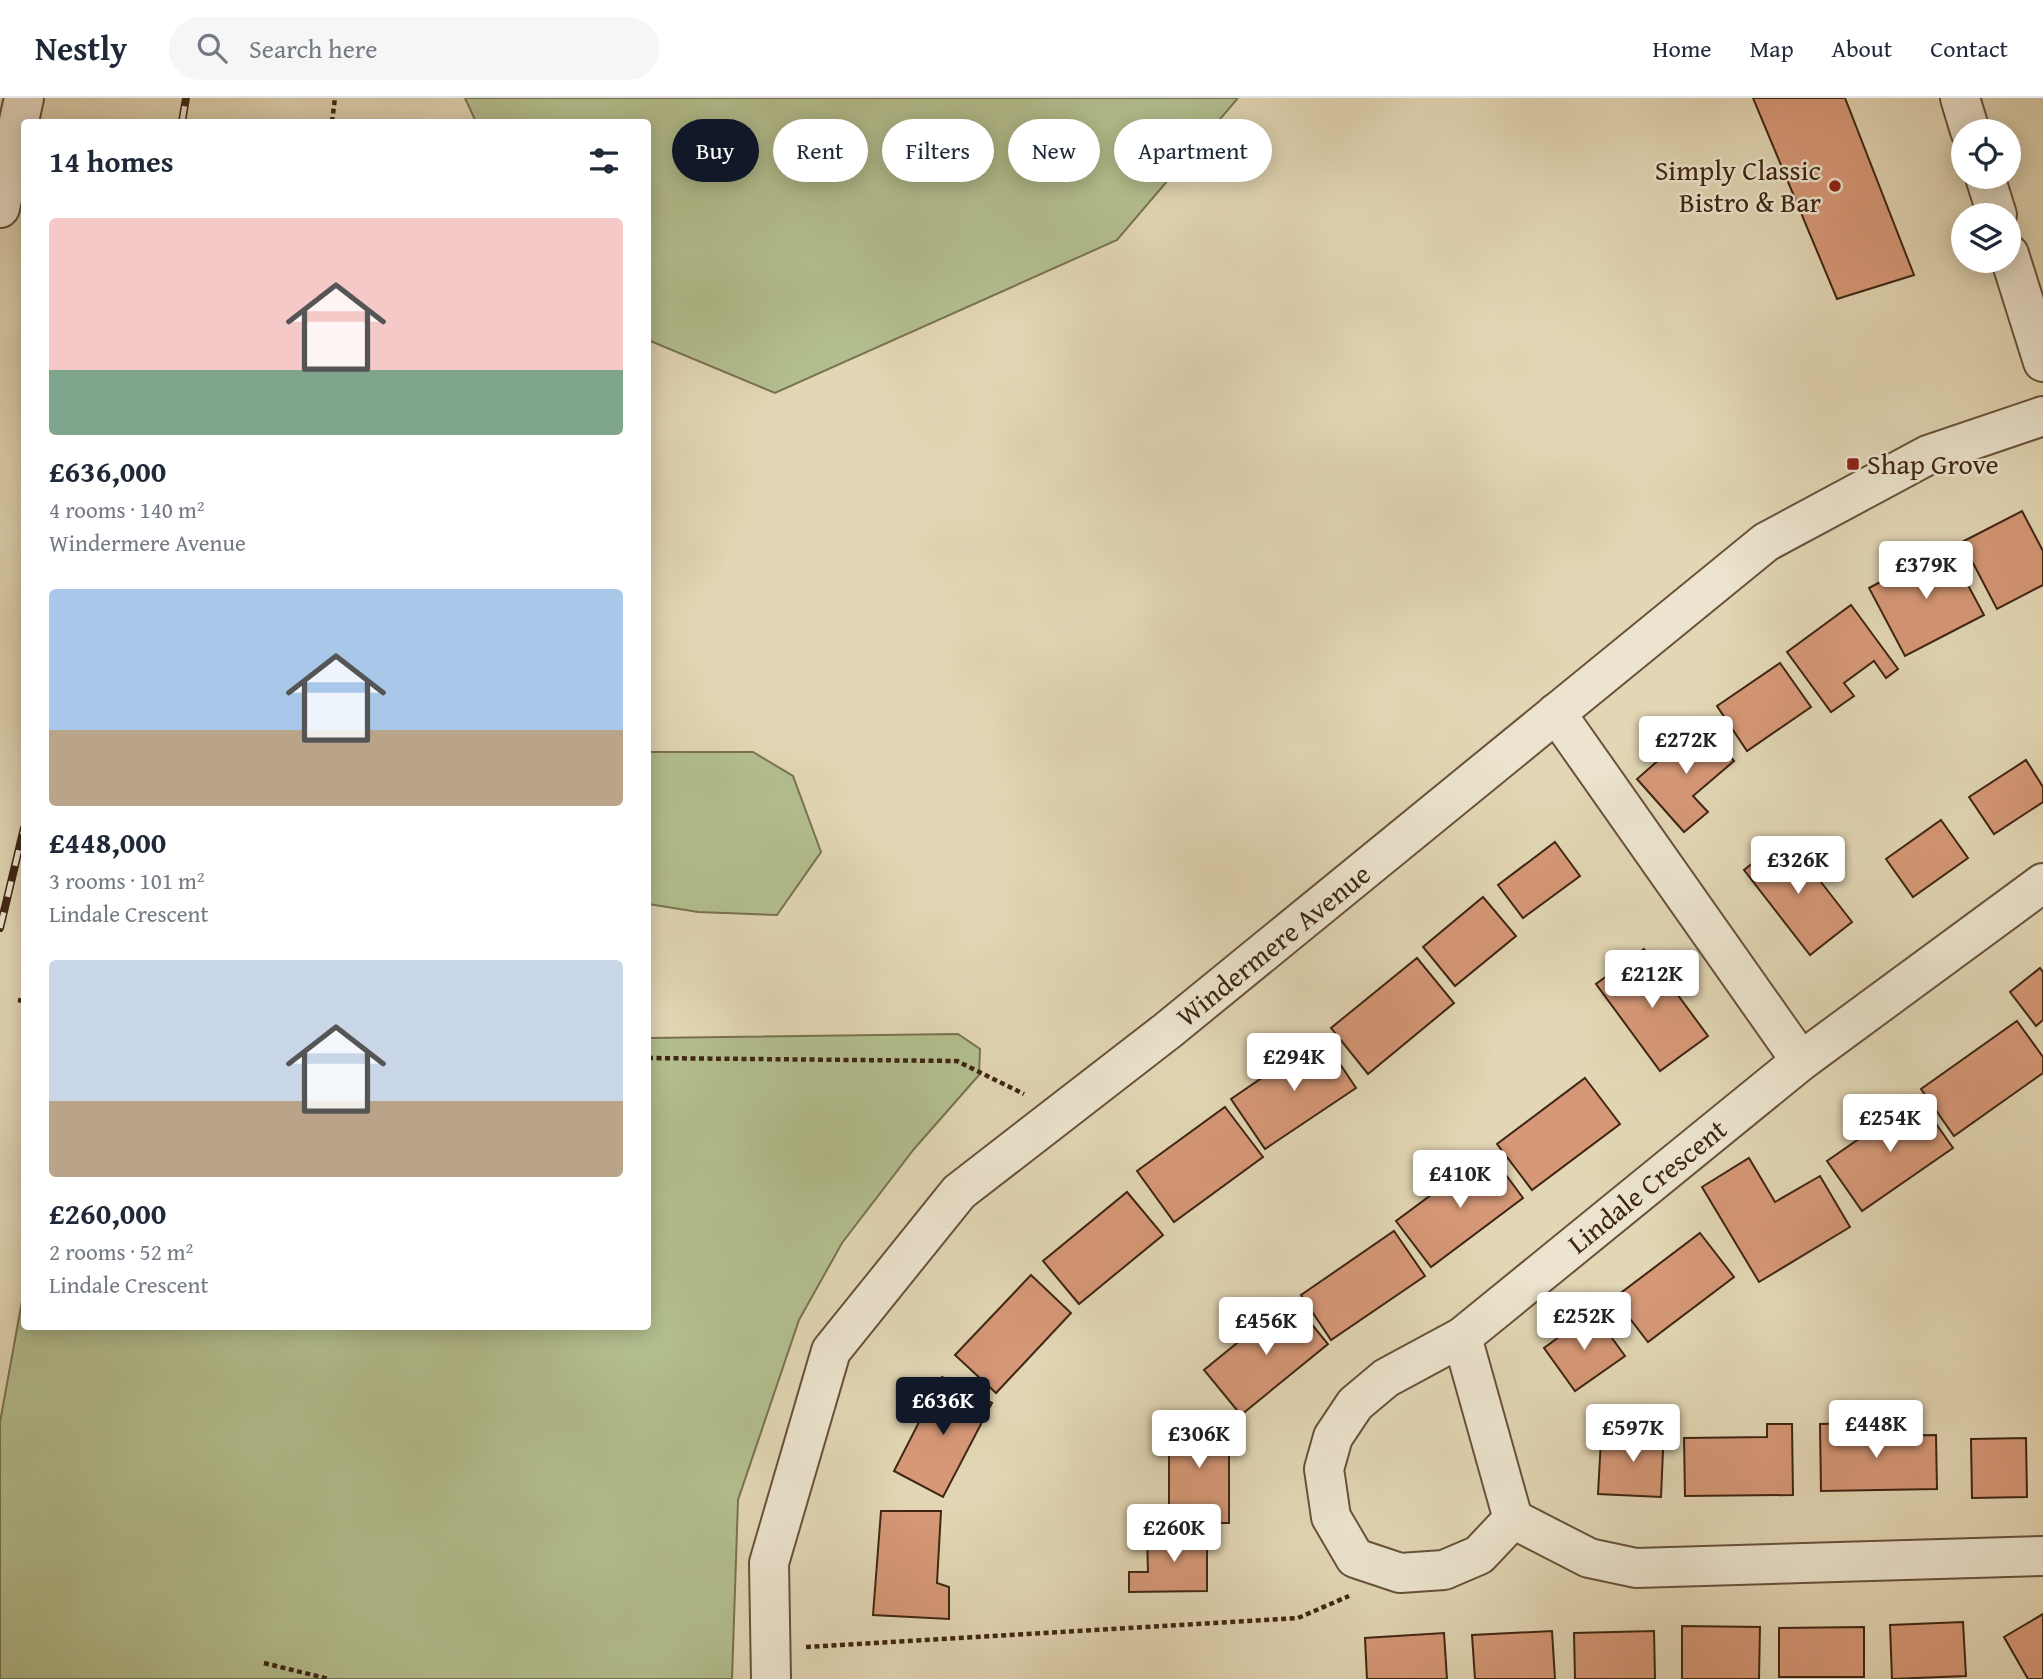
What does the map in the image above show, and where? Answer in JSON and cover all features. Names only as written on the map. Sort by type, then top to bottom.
[{"type":"street","points":[[0,208],[24,98]]},
{"type":"street","points":[[1960,98],[1966,119]]},
{"type":"street","points":[[2015,273],[2043,362]]},
{"type":"street","name":"Windermere Avenue","points":[[771,1664],[769,1563],[831,1352],[959,1192],[1167,1031],[1766,542],[1928,455],[2043,416]]},
{"type":"street","points":[[1556,713],[1801,1061]]},
{"type":"street","name":"Lindale Crescent","points":[[1513,1519],[1479,1555],[1444,1570],[1400,1573],[1355,1558],[1331,1517],[1324,1469],[1333,1437],[1355,1404],[1386,1378],[1462,1337],[1801,1061],[2043,883]]},
{"type":"street","points":[[1462,1337],[1513,1519],[1589,1559],[1636,1568],[2043,1556]]},
{"type":"path","points":[[332,119],[335,98]]},
{"type":"path","points":[[651,1058],[957,1061],[1060,1113]]},
{"type":"path","points":[[771,1664],[1298,1618],[1358,1592],[1369,1562]]},
{"type":"path","points":[[264,1663],[329,1679]]},
{"type":"green space","points":[[465,98],[1238,98],[1220,119],[1114,119],[1114,182],[1166,182],[1117,240],[775,393],[651,341],[651,119],[475,119]]},
{"type":"green space","points":[[651,752],[753,752],[793,776],[821,852],[777,915],[698,912],[651,904]]},
{"type":"green space","points":[[958,1034],[980,1049],[979,1075],[914,1149],[842,1243],[799,1320],[738,1500],[732,1679],[0,1679],[0,1422],[21,1306],[21,1330],[651,1330],[651,1038]]},
{"type":"building","name":"Simply Classic Bistro & Bar","points":[[1753,98],[1845,98],[1914,275],[1837,299]]},
{"type":"building","points":[[2022,511],[2043,551],[2043,585],[1997,609],[1962,542]]},
{"type":"building","points":[[1947,546],[1984,615],[1905,656],[1869,588]]},
{"type":"building","points":[[1851,605],[1898,669],[1886,678],[1874,661],[1844,683],[1854,696],[1831,712],[1787,652]]},
{"type":"building","points":[[1780,663],[1811,707],[1747,751],[1717,706]]},
{"type":"building","points":[[1701,723],[1734,761],[1693,796],[1708,812],[1684,832],[1637,779]]},
{"type":"building","points":[[2026,760],[2043,787],[2043,802],[1994,834],[1969,797]]},
{"type":"building","points":[[1941,820],[1968,858],[1913,897],[1886,859]]},
{"type":"building","points":[[1786,837],[1852,922],[1810,955],[1744,870]]},
{"type":"building","points":[[1555,842],[1580,876],[1523,918],[1498,885]]},
{"type":"building","points":[[1483,897],[1516,936],[1455,986],[1423,947]]},
{"type":"building","points":[[1644,949],[1708,1036],[1660,1071],[1596,984]]},
{"type":"building","points":[[1417,958],[1454,1003],[1368,1074],[1331,1028]]},
{"type":"building","points":[[2040,968],[2043,972],[2043,1020],[2036,1026],[2010,992]]},
{"type":"building","points":[[2017,1021],[2043,1057],[2043,1073],[1954,1136],[1921,1089]]},
{"type":"building","points":[[1322,1037],[1356,1088],[1265,1149],[1231,1099]]},
{"type":"building","points":[[1585,1078],[1620,1124],[1532,1190],[1497,1144]]},
{"type":"building","points":[[1918,1098],[1953,1148],[1862,1211],[1827,1161]]},
{"type":"building","points":[[1225,1107],[1263,1157],[1174,1222],[1137,1171]]},
{"type":"building","points":[[1489,1152],[1523,1198],[1431,1267],[1396,1221]]},
{"type":"building","points":[[1749,1158],[1775,1202],[1820,1176],[1850,1227],[1759,1282],[1702,1187]]},
{"type":"building","points":[[1127,1192],[1163,1235],[1079,1304],[1043,1261]]},
{"type":"building","points":[[1394,1231],[1425,1276],[1331,1340],[1301,1295]]},
{"type":"building","points":[[1700,1233],[1734,1277],[1648,1342],[1614,1298]]},
{"type":"building","points":[[1031,1275],[1071,1313],[996,1393],[955,1355]]},
{"type":"building","points":[[1291,1299],[1328,1344],[1241,1415],[1204,1370]]},
{"type":"building","points":[[1593,1312],[1625,1356],[1575,1391],[1544,1348]]},
{"type":"building","points":[[942,1377],[992,1403],[943,1497],[894,1471]]},
{"type":"building","points":[[1169,1417],[1229,1417],[1229,1523],[1169,1523]]},
{"type":"building","points":[[1861,1423],[1861,1436],[1936,1435],[1937,1489],[1821,1491],[1820,1424]]},
{"type":"building","points":[[1767,1424],[1792,1424],[1793,1495],[1685,1496],[1684,1438],[1767,1437]]},
{"type":"building","points":[[1629,1427],[1664,1428],[1661,1497],[1598,1494],[1601,1439],[1628,1441]]},
{"type":"building","points":[[2026,1438],[2027,1497],[1972,1498],[1971,1439]]},
{"type":"building","points":[[881,1511],[941,1511],[937,1583],[949,1587],[949,1619],[873,1615]]},
{"type":"building","points":[[1207,1533],[1207,1591],[1129,1592],[1129,1572],[1148,1572],[1147,1534]]},
{"type":"building","points":[[2043,1614],[2043,1679],[2028,1679],[2004,1637]]},
{"type":"building","points":[[1963,1622],[1966,1676],[1892,1679],[1890,1625]]},
{"type":"building","points":[[1682,1626],[1760,1627],[1759,1679],[1682,1679]]},
{"type":"building","points":[[1864,1627],[1864,1677],[1779,1677],[1779,1628]]},
{"type":"building","points":[[1552,1631],[1555,1679],[1475,1679],[1472,1635]]},
{"type":"building","points":[[1654,1631],[1655,1679],[1575,1679],[1574,1633]]},
{"type":"building","points":[[1444,1633],[1447,1679],[1367,1679],[1365,1638]]},
{"type":"railway","points":[[182,119],[186,98]]},
{"type":"railway","points":[[0,928],[21,840]]},
{"type":"place","name":"Simply Classic Bistro & Bar","points":[[1835,186]]},
{"type":"place","name":"Shap Grove","points":[[1853,464]]}]
